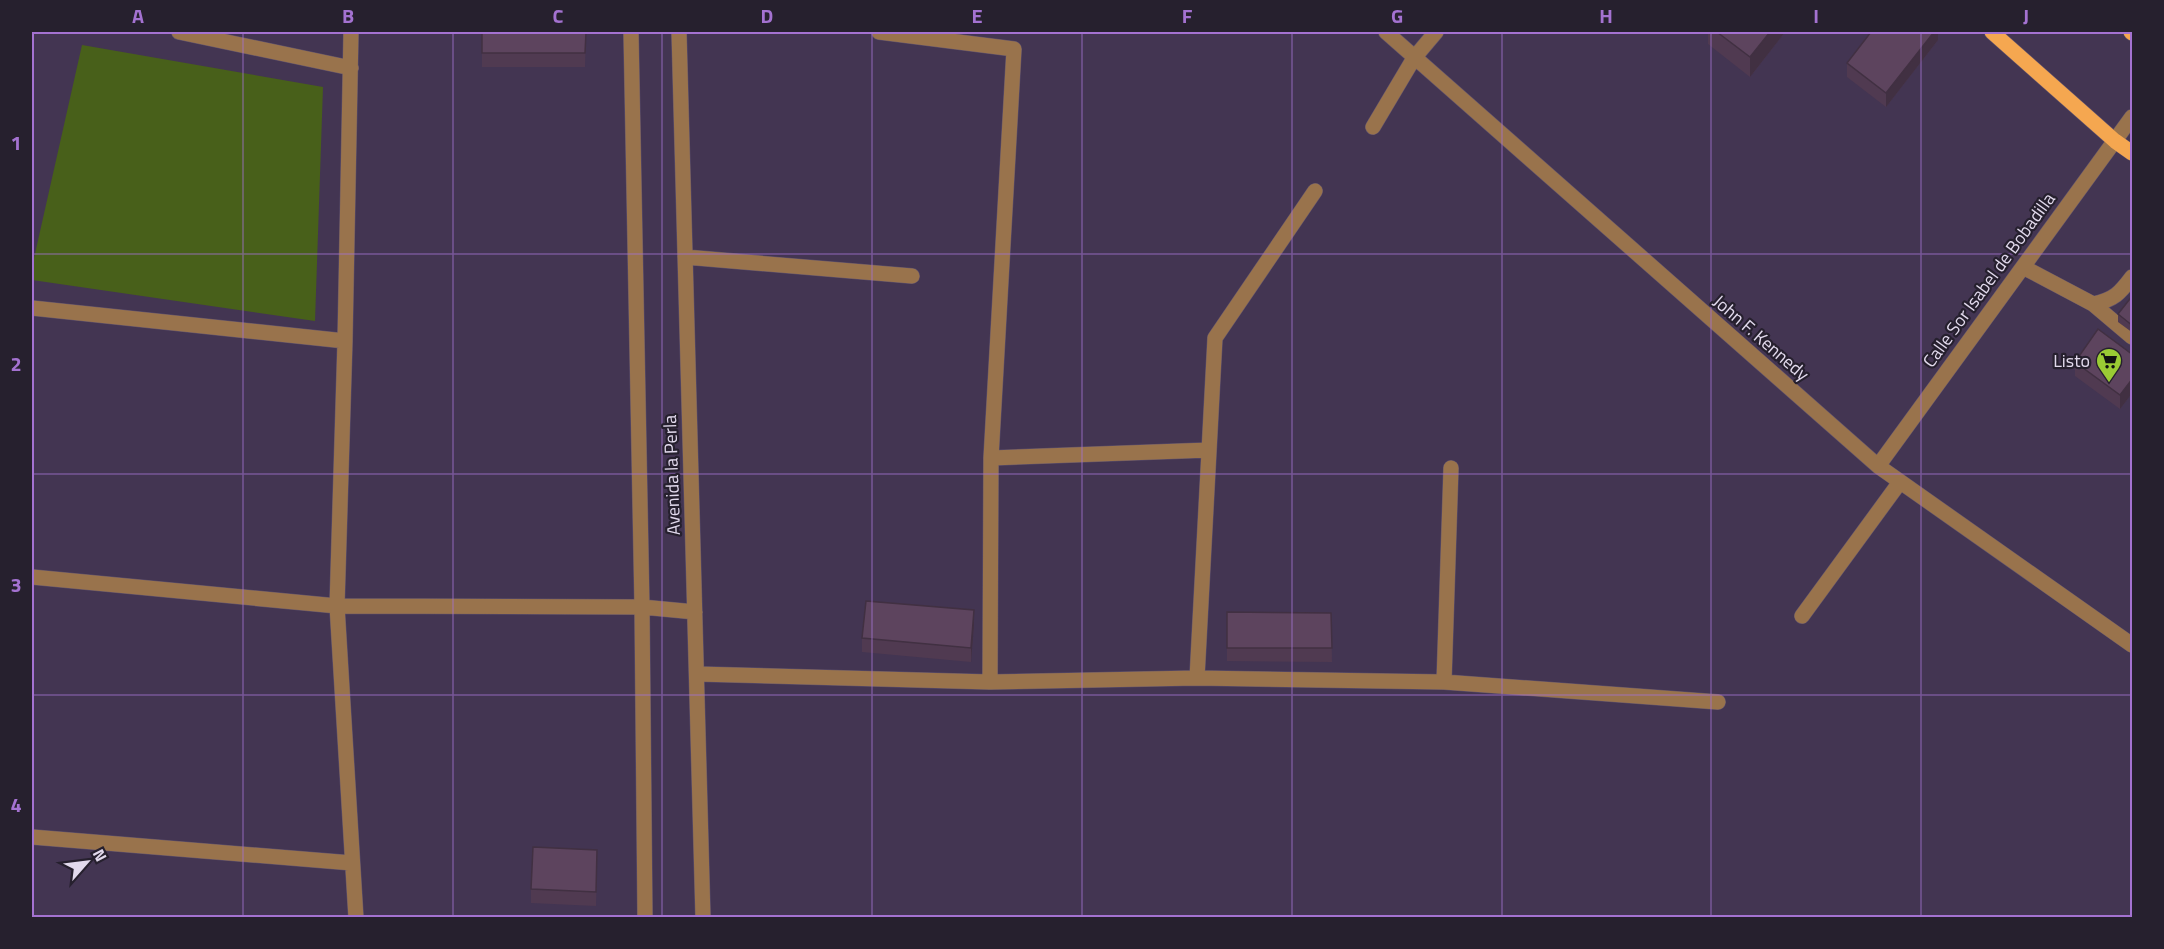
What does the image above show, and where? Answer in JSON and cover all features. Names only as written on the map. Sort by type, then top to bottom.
[{"type":"main road","points":[[1992,32],[2115,141],[2133,153]]},
{"type":"street","points":[[179,32],[351,68]]},
{"type":"street","points":[[351,32],[337,606],[356,918]]},
{"type":"street","name":"Avenida la Perla","points":[[631,32],[642,607],[645,918]]},
{"type":"street","name":"Avenida la Perla","points":[[679,32],[703,918]]},
{"type":"street","points":[[879,32],[1014,49],[991,458],[990,682]]},
{"type":"street","name":"John F. Kennedy","points":[[1386,32],[1878,466],[2133,645]]},
{"type":"street","points":[[1373,127],[1414,58],[1436,32]]},
{"type":"street","name":"Calle Sor Isabel de Bobadilla","points":[[1878,466],[2133,117]]},
{"type":"street","points":[[1197,678],[1215,338],[1315,191]]},
{"type":"street","points":[[685,256],[912,276]]},
{"type":"street","points":[[2023,267],[2093,304],[2133,337]]},
{"type":"street","points":[[2093,304],[2104,302],[2120,294],[2133,277]]},
{"type":"street","points":[[32,308],[345,342]]},
{"type":"street","points":[[991,458],[1209,450]]},
{"type":"street","points":[[1444,682],[1451,468]]},
{"type":"street","points":[[1802,616],[1900,482]]},
{"type":"street","points":[[32,577],[337,606],[642,607],[695,612]]},
{"type":"street","points":[[697,674],[990,682],[1197,678],[1444,682],[1718,702]]},
{"type":"street","points":[[32,837],[352,862]]},
{"type":"green space","points":[[82,45],[323,87],[315,321],[32,280],[32,267]]},
{"type":"building","points":[[482,32],[586,32],[585,53],[482,53]]},
{"type":"building","points":[[1717,32],[1770,32],[1750,57]]},
{"type":"building","points":[[1871,32],[1934,32],[1886,93],[1847,63]]},
{"type":"building","points":[[2133,295],[2133,326],[2118,314]]},
{"type":"building","name":"Listo","points":[[2098,329],[2133,355],[2133,378],[2120,395],[2075,362]]},
{"type":"building","points":[[866,601],[974,610],[971,648],[862,638]]},
{"type":"building","points":[[1227,612],[1331,613],[1332,648],[1227,648]]},
{"type":"building","points":[[533,847],[597,850],[596,892],[531,889]]},
{"type":"place","name":"Listo","points":[[2109,384]]}]
